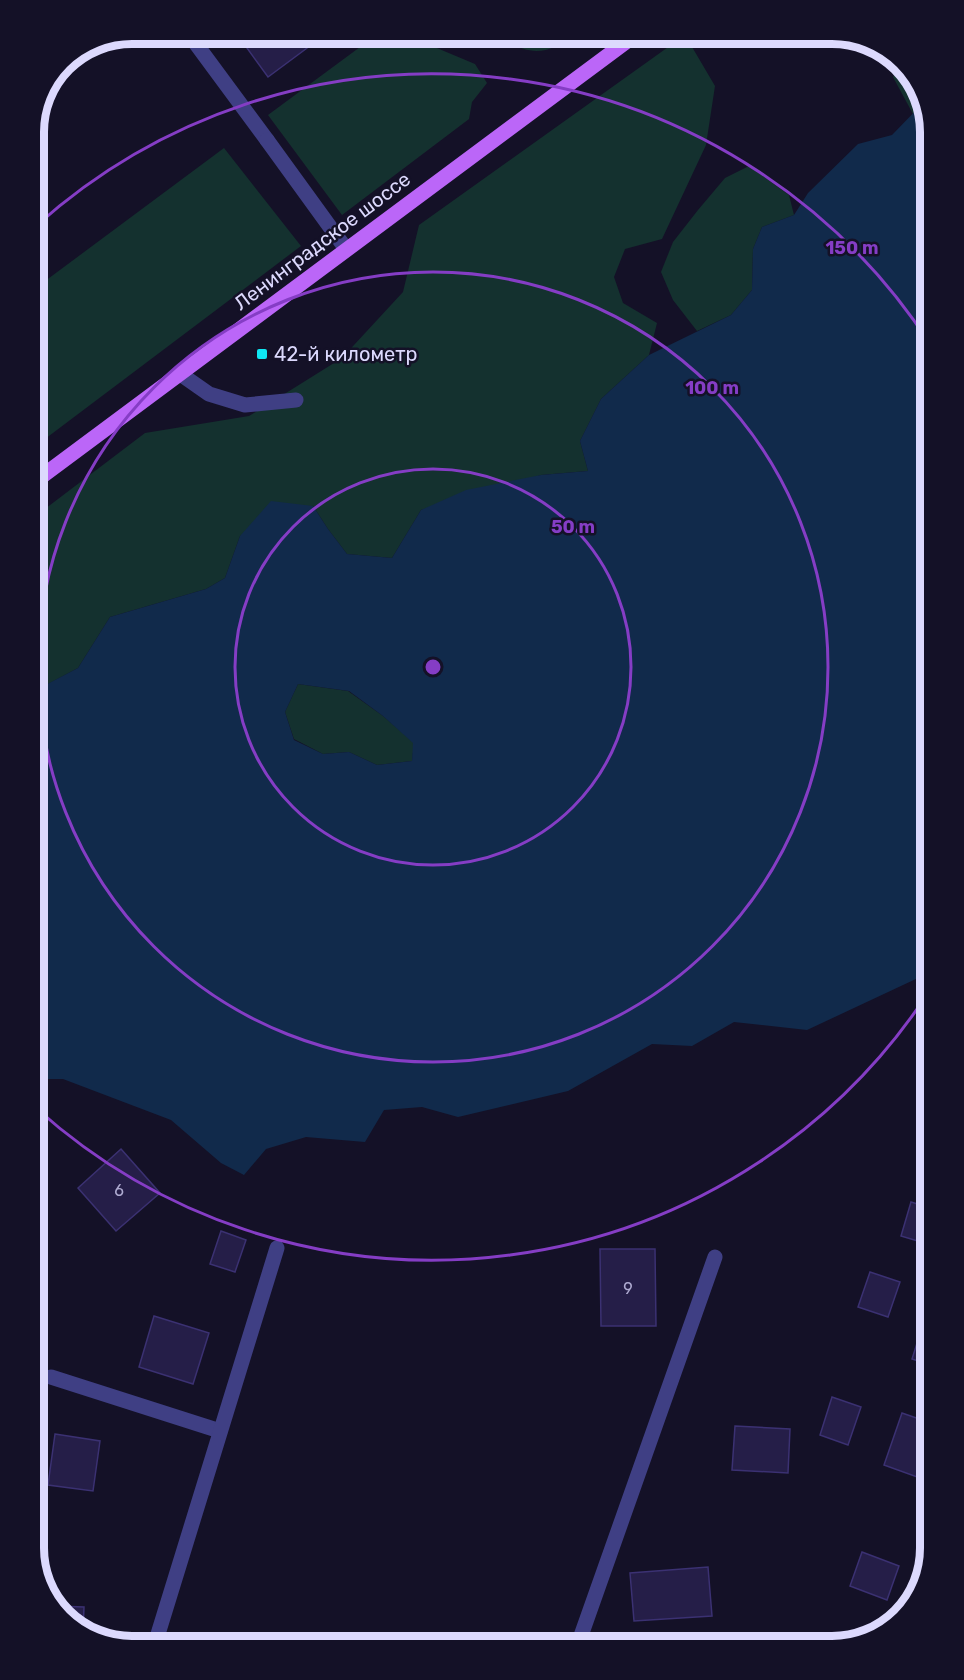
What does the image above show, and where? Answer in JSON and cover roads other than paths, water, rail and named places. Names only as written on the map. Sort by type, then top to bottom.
[{"type":"main road","name":"Ленинградское шоссе","points":[[44,475],[623,44]]},
{"type":"street","points":[[196,44],[346,249]]},
{"type":"street","points":[[179,374],[209,394],[245,405],[296,400]]},
{"type":"street","points":[[157,1636],[277,1248]]},
{"type":"street","points":[[581,1636],[715,1257]]},
{"type":"street","points":[[51,1377],[220,1431]]},
{"type":"water","points":[[918,108],[920,120],[920,981],[918,978],[807,1030],[734,1022],[692,1046],[652,1044],[568,1091],[458,1117],[422,1107],[384,1110],[365,1142],[306,1137],[266,1149],[244,1175],[221,1163],[171,1120],[63,1079],[44,1079],[44,686],[78,668],[110,617],[206,589],[225,578],[240,536],[271,501],[313,506],[347,554],[392,558],[421,510],[466,490],[541,475],[588,471],[580,441],[601,399],[649,355],[731,315],[752,290],[753,249],[762,227],[794,215],[808,193],[858,144],[892,135]],"holes":[[[298,684],[349,691],[383,716],[413,743],[412,761],[377,765],[349,752],[323,754],[294,740],[285,712]]]},
{"type":"place","name":"42-й километр","points":[[262,354]]}]
